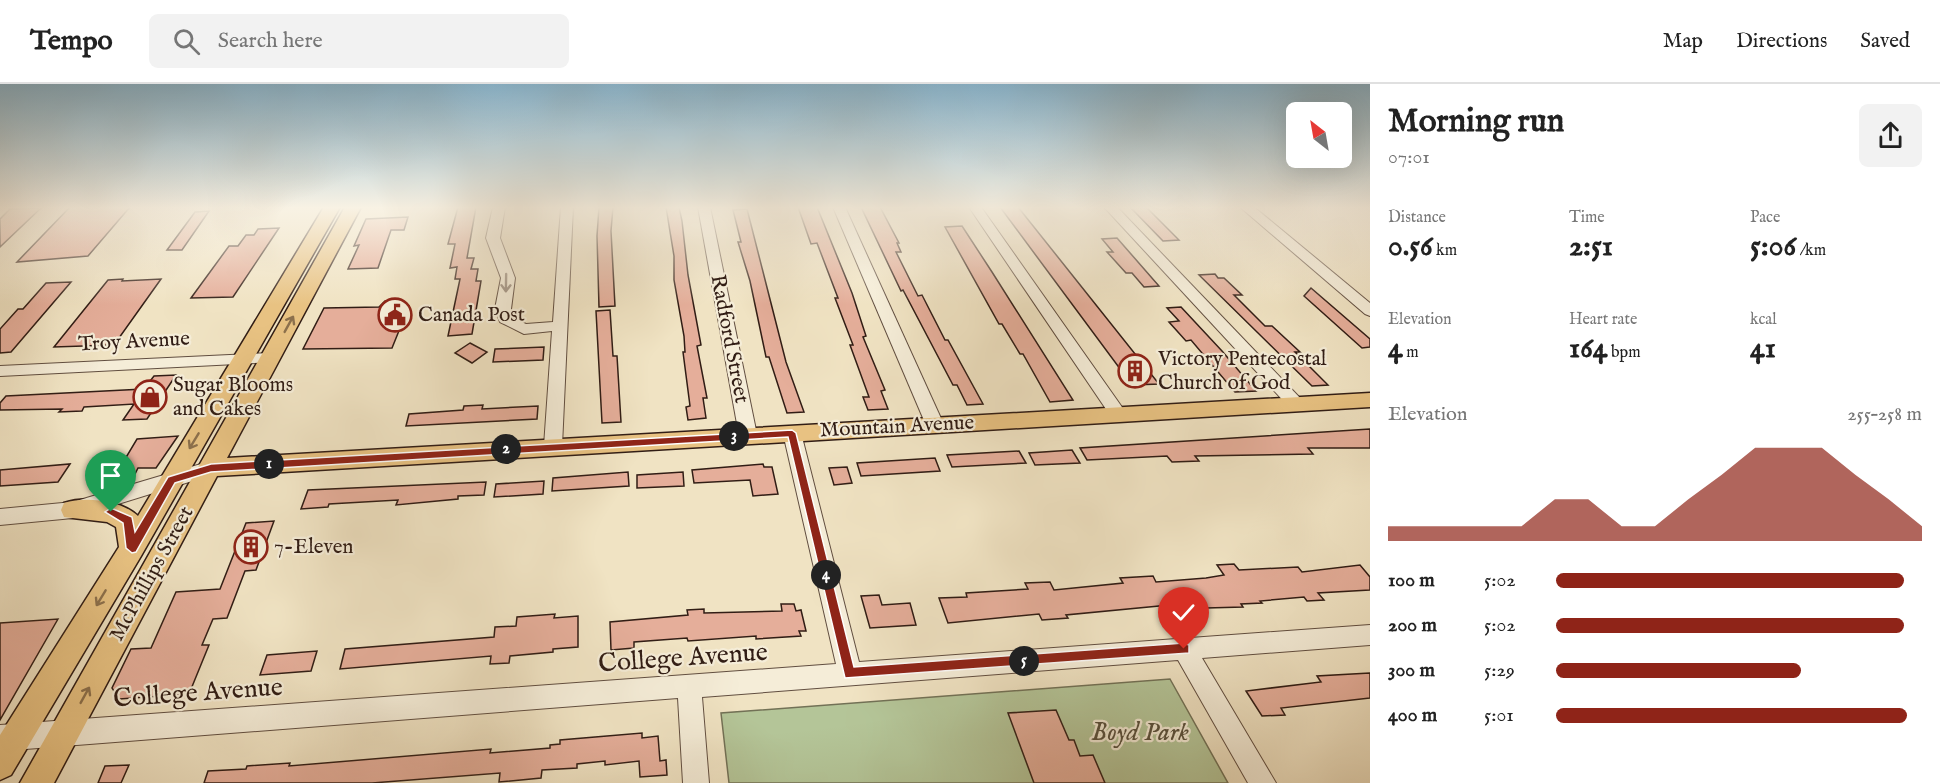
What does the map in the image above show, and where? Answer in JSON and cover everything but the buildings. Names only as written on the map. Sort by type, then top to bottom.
[{"type":"main road","name":"McPhillips Street","points":[[0,764],[8,737],[132,548],[313,240]]},
{"type":"main road","name":"McPhillips Street","points":[[36,783],[335,240]]},
{"type":"main road","name":"Mountain Avenue","points":[[211,468],[553,446],[1370,400]]},
{"type":"main road","points":[[73,510],[111,512],[129,520],[132,548]]},
{"type":"street","points":[[494,240],[508,278],[503,309],[508,322],[524,328],[558,326]]},
{"type":"street","points":[[553,446],[565,240]]},
{"type":"street","name":"Radford Street","points":[[710,240],[748,435]]},
{"type":"street","points":[[853,240],[935,425]]},
{"type":"street","points":[[998,240],[1118,414]]},
{"type":"street","points":[[1141,240],[1296,404]]},
{"type":"street","points":[[1285,240],[1370,311]]},
{"type":"street","name":"Troy Avenue","points":[[0,371],[270,358]]},
{"type":"street","points":[[792,433],[849,674]]},
{"type":"street","name":"Mountain Avenue","points":[[0,517],[73,510],[211,468]]},
{"type":"street","name":"College Avenue","points":[[8,737],[1370,635]]},
{"type":"street","points":[[1184,649],[1263,783]]},
{"type":"street","points":[[689,686],[696,783]]},
{"type":"green space","name":"Boyd Park","points":[[1170,679],[1228,783],[729,783],[721,713]]},
{"type":"place","name":"Canada Post","points":[[395,315]]},
{"type":"place","name":"Victory Pentecostal Church of God","points":[[1135,371]]},
{"type":"place","name":"Sugar Blooms and Cakes","points":[[150,397]]},
{"type":"place","name":"7-Eleven","points":[[251,547]]},
{"type":"route","points":[[111,512],[129,520],[132,548],[171,480],[211,468],[792,433],[849,674],[1184,649]]}]
